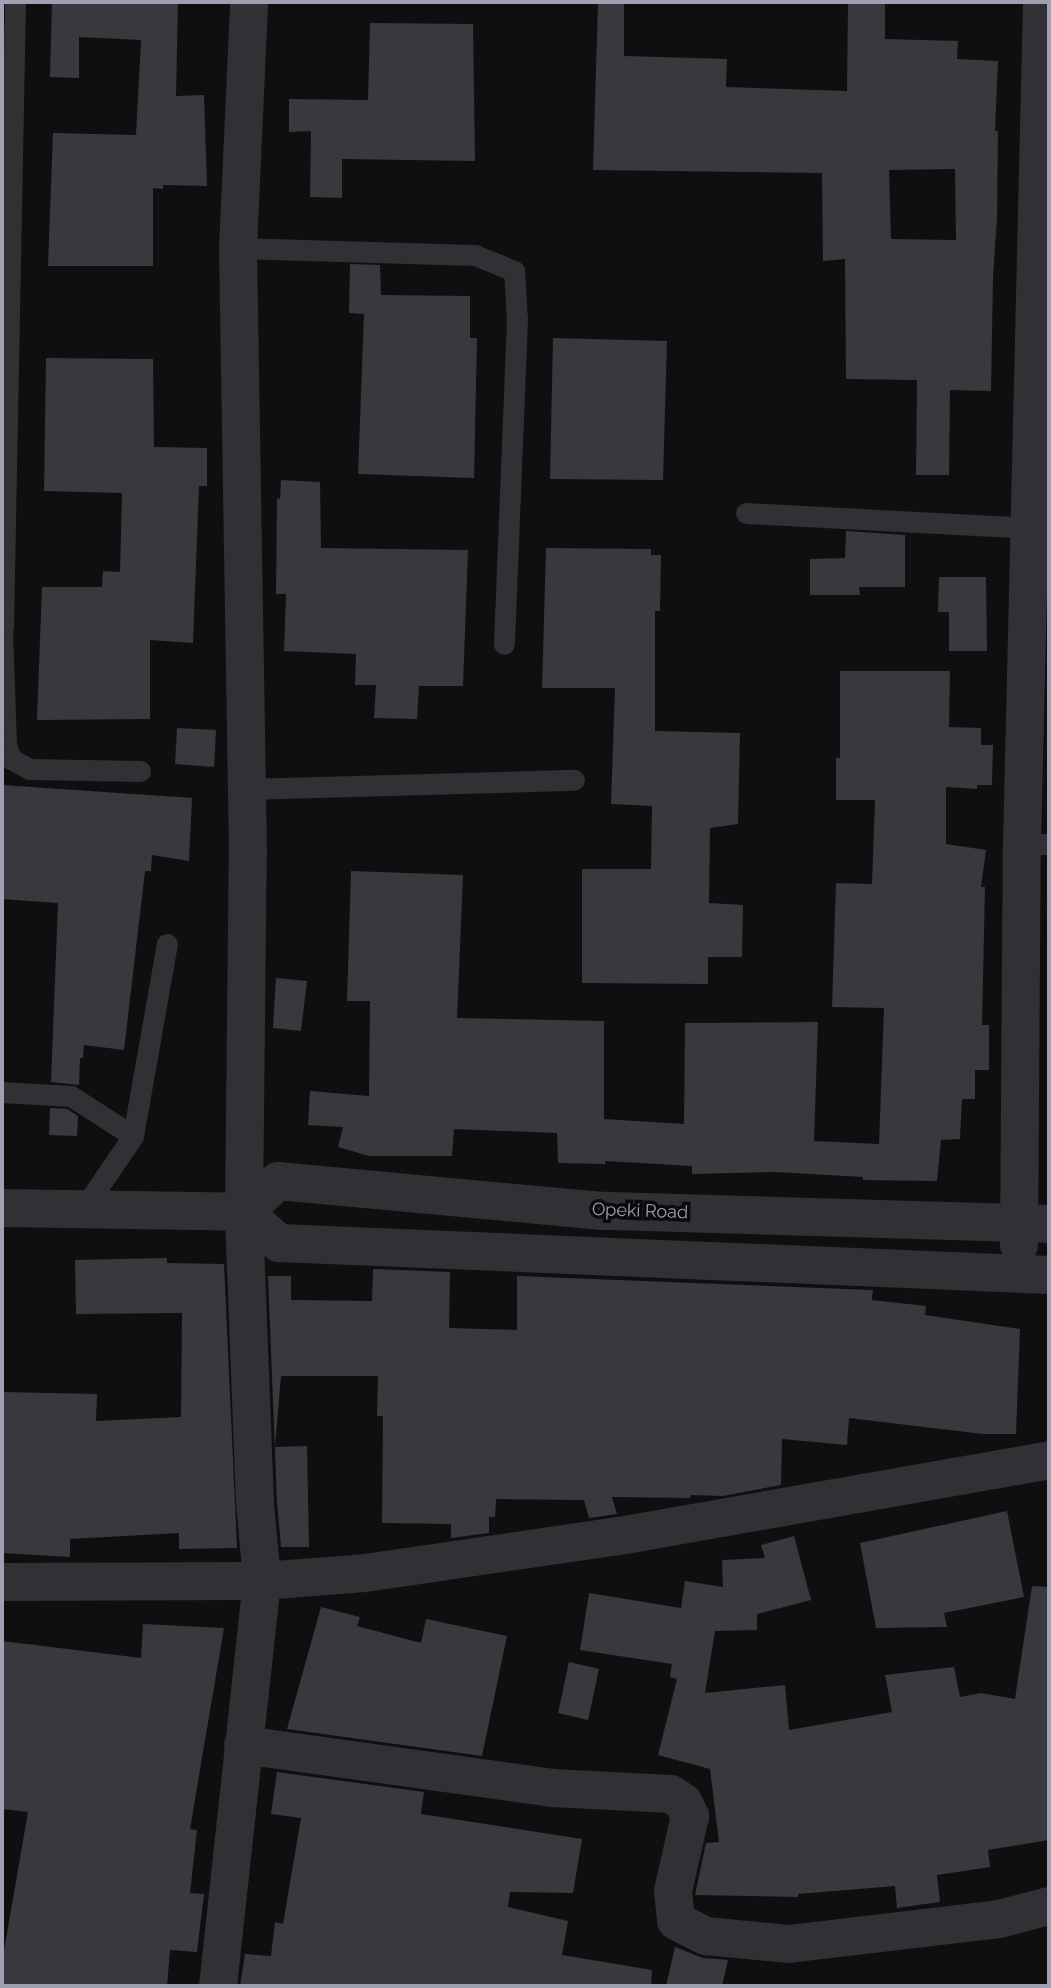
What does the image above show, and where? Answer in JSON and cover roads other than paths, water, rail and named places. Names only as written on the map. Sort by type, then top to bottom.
[{"type":"street","points":[[218,1986],[262,1581],[255,1503],[244,1212],[247,789],[238,248],[249,2]]},
{"type":"street","points":[[2,1208],[244,1212],[278,1243],[1034,1275],[1036,844],[1031,528],[1042,2]]},
{"type":"street","name":"Opeki Road","points":[[244,1212],[278,1181],[602,1211],[1034,1222]]},
{"type":"street","points":[[594,1256],[602,1211]]},
{"type":"street","points":[[2,1582],[262,1581],[365,1573],[631,1534],[1049,1460]]},
{"type":"street","points":[[243,1745],[552,1788],[671,1794],[683,1802],[690,1816],[673,1891],[676,1921],[706,1936],[789,1944],[999,1919],[1049,1906]]},
{"type":"lane","points":[[15,2],[7,132],[3,627],[6,744],[11,759],[30,769],[139,771]]},
{"type":"lane","points":[[238,248],[475,255],[514,271],[517,319],[504,644]]},
{"type":"lane","points":[[746,513],[1031,528]]},
{"type":"lane","points":[[247,789],[574,780]]},
{"type":"lane","points":[[82,1211],[133,1136],[167,944]]},
{"type":"lane","points":[[2,1092],[71,1097],[133,1136]]}]
